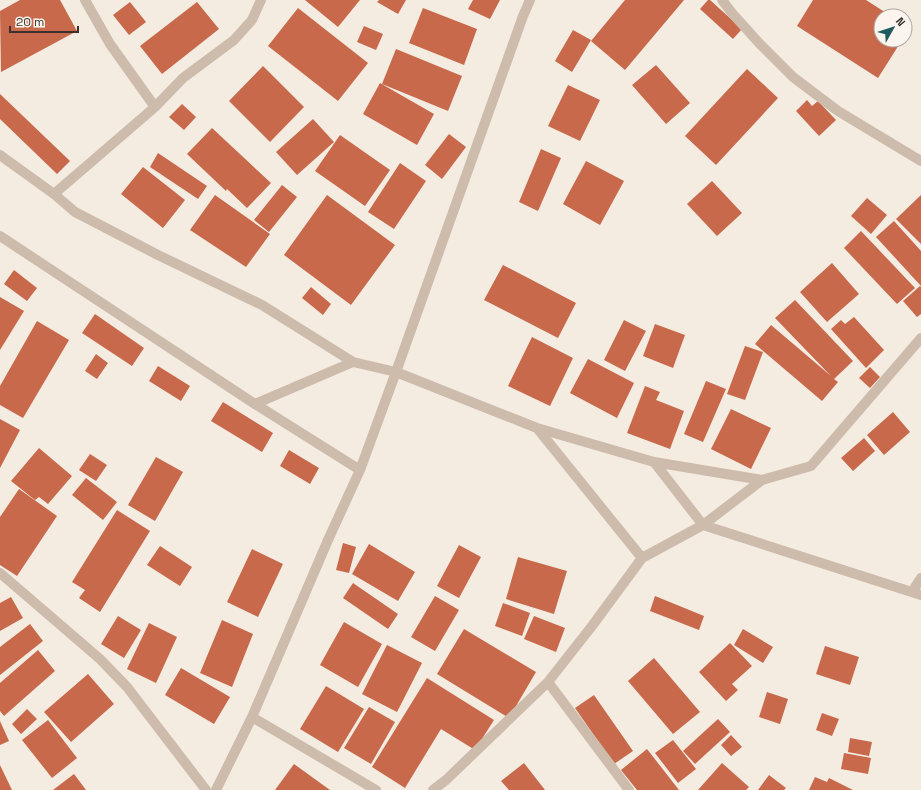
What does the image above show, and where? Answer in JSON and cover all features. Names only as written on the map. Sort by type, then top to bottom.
[{"type":"street","points":[[84,0],[110,44],[155,107]]},
{"type":"street","points":[[54,194],[155,107],[183,78],[234,40],[252,20],[261,0]]},
{"type":"street","points":[[216,790],[252,717],[328,540],[360,470],[530,0]]},
{"type":"street","points":[[722,0],[759,43],[793,76],[838,111],[921,161]]},
{"type":"street","points":[[0,155],[54,194],[75,212],[262,305],[353,362],[396,372],[537,428],[654,462],[762,480]]},
{"type":"street","points":[[0,236],[255,404],[360,470]]},
{"type":"street","points":[[433,790],[446,780],[548,682],[592,626],[642,558],[703,525],[762,480],[811,466],[921,338]]},
{"type":"street","points":[[255,404],[353,362]]},
{"type":"street","points":[[537,428],[642,558]]},
{"type":"street","points":[[654,462],[703,525],[916,594],[921,578]]},
{"type":"street","points":[[0,573],[100,659],[127,687],[206,790]]},
{"type":"street","points":[[548,682],[629,790]]},
{"type":"street","points":[[252,717],[376,790]]},
{"type":"building","points":[[20,0],[60,0],[77,31],[1,72],[0,11]]},
{"type":"building","points":[[305,0],[360,0],[338,27]]},
{"type":"building","points":[[379,0],[406,0],[398,14],[377,2]]},
{"type":"building","points":[[473,0],[500,0],[490,19],[468,9]]},
{"type":"building","points":[[625,0],[684,0],[625,70],[591,41]]},
{"type":"building","points":[[708,0],[710,0],[742,29],[733,39],[700,9]]},
{"type":"building","points":[[813,0],[866,0],[878,8],[873,8],[873,48],[897,48],[878,78],[797,26]]},
{"type":"building","points":[[130,2],[146,22],[129,35],[113,15]]},
{"type":"building","points":[[197,2],[219,29],[162,74],[140,46]]},
{"type":"building","points":[[298,8],[368,63],[338,101],[268,46]]},
{"type":"building","points":[[423,8],[477,29],[464,65],[409,43]]},
{"type":"building","points":[[364,26],[383,34],[376,50],[357,42]]},
{"type":"building","points":[[573,30],[591,40],[572,72],[555,61]]},
{"type":"building","points":[[396,49],[462,76],[448,111],[382,84]]},
{"type":"building","points":[[656,65],[690,103],[666,124],[632,85]]},
{"type":"building","points":[[263,66],[304,107],[270,142],[229,101]]},
{"type":"building","points":[[747,69],[778,98],[716,165],[685,136]]},
{"type":"building","points":[[380,83],[434,114],[417,145],[363,114]]},
{"type":"building","points":[[568,85],[600,100],[580,141],[548,126]]},
{"type":"building","points":[[0,94],[70,161],[57,174],[0,119]]},
{"type":"building","points":[[807,100],[812,106],[818,101],[836,120],[819,136],[796,111]]},
{"type":"building","points":[[182,104],[196,117],[184,130],[169,117]]},
{"type":"building","points":[[313,119],[334,142],[297,175],[276,152]]},
{"type":"building","points":[[212,128],[271,183],[247,208],[227,189],[226,191],[187,154]]},
{"type":"building","points":[[449,134],[466,147],[442,179],[425,165]]},
{"type":"building","points":[[340,135],[390,170],[365,206],[315,171]]},
{"type":"building","points":[[541,149],[561,158],[538,211],[519,202]]},
{"type":"building","points":[[158,153],[207,186],[198,199],[150,167]]},
{"type":"building","points":[[586,161],[624,181],[600,225],[563,204]]},
{"type":"building","points":[[400,163],[426,181],[394,229],[368,212]]},
{"type":"building","points":[[143,167],[185,200],[163,228],[121,194]]},
{"type":"building","points":[[712,181],[742,213],[717,236],[687,204]]},
{"type":"building","points":[[282,185],[297,197],[269,232],[254,220]]},
{"type":"building","points":[[215,195],[270,234],[246,267],[190,230]]},
{"type":"building","points":[[327,195],[395,245],[351,305],[284,255]]},
{"type":"building","points":[[921,195],[921,244],[896,219]]},
{"type":"building","points":[[867,198],[887,215],[871,234],[851,216]]},
{"type":"building","points":[[894,221],[921,251],[921,286],[876,237]]},
{"type":"building","points":[[861,231],[915,288],[897,304],[844,248]]},
{"type":"building","points":[[832,263],[859,294],[827,322],[800,292]]},
{"type":"building","points":[[503,265],[576,303],[558,338],[484,300]]},
{"type":"building","points":[[14,270],[37,288],[27,301],[4,284]]},
{"type":"building","points":[[920,286],[921,314],[917,317],[903,301]]},
{"type":"building","points":[[311,287],[331,304],[323,315],[302,298]]},
{"type":"building","points":[[0,297],[24,311],[0,350]]},
{"type":"building","points":[[795,300],[853,361],[834,379],[838,382],[822,401],[755,344],[771,325],[831,376],[775,318]]},
{"type":"building","points":[[95,314],[144,348],[132,366],[82,333]]},
{"type":"building","points":[[854,317],[884,350],[866,368],[831,329],[841,320],[845,324]]},
{"type":"building","points":[[624,320],[646,331],[625,371],[604,360]]},
{"type":"building","points":[[37,321],[69,340],[23,418],[0,405],[0,386]]},
{"type":"building","points":[[655,324],[685,335],[673,368],[643,356]]},
{"type":"building","points":[[532,337],[573,358],[550,406],[508,386]]},
{"type":"building","points":[[745,346],[763,352],[745,400],[727,394]]},
{"type":"building","points":[[96,354],[108,363],[97,379],[85,371]]},
{"type":"building","points":[[588,359],[634,383],[617,418],[570,393]]},
{"type":"building","points":[[158,366],[190,386],[181,401],[149,381]]},
{"type":"building","points":[[870,367],[880,377],[870,388],[859,378]]},
{"type":"building","points":[[706,381],[726,389],[703,442],[684,434]]},
{"type":"building","points":[[645,386],[660,392],[656,400],[684,411],[670,449],[627,433]]},
{"type":"building","points":[[223,402],[273,433],[262,452],[211,421]]},
{"type":"building","points":[[731,409],[771,428],[751,469],[711,449]]},
{"type":"building","points":[[893,412],[910,432],[884,455],[867,435]]},
{"type":"building","points":[[0,419],[20,430],[0,468]]},
{"type":"building","points":[[864,438],[875,451],[853,471],[841,458]]},
{"type":"building","points":[[39,448],[72,476],[48,504],[39,497],[35,500],[11,481]]},
{"type":"building","points":[[289,450],[319,468],[310,484],[280,466]]},
{"type":"building","points":[[90,454],[107,465],[96,481],[79,470]]},
{"type":"building","points":[[156,457],[183,472],[155,521],[128,505]]},
{"type":"building","points":[[86,478],[117,502],[103,520],[72,495]]},
{"type":"building","points":[[19,489],[57,516],[17,576],[0,565],[0,517]]},
{"type":"building","points":[[117,510],[150,531],[100,612],[79,598],[85,590],[72,582]]},
{"type":"building","points":[[343,543],[356,547],[349,573],[336,570]]},
{"type":"building","points":[[369,544],[415,572],[398,601],[352,574]]},
{"type":"building","points":[[459,545],[481,557],[459,598],[437,586]]},
{"type":"building","points":[[160,546],[192,567],[180,586],[147,565]]},
{"type":"building","points":[[252,549],[283,564],[258,617],[227,602]]},
{"type":"building","points":[[518,557],[567,571],[554,614],[506,599]]},
{"type":"building","points":[[353,583],[398,614],[388,629],[343,598]]},
{"type":"building","points":[[435,596],[459,610],[435,651],[411,637]]},
{"type":"building","points":[[655,596],[704,616],[699,630],[650,611]]},
{"type":"building","points":[[11,597],[23,618],[0,631],[0,603]]},
{"type":"building","points":[[503,603],[530,613],[522,636],[495,626]]},
{"type":"building","points":[[118,616],[141,630],[124,658],[101,644]]},
{"type":"building","points":[[534,616],[565,628],[556,652],[524,639]]},
{"type":"building","points":[[222,620],[253,634],[232,687],[200,673]]},
{"type":"building","points":[[344,622],[382,644],[358,687],[320,665]]},
{"type":"building","points":[[149,623],[177,637],[156,683],[127,669]]},
{"type":"building","points":[[30,624],[43,641],[0,675],[0,647]]},
{"type":"building","points":[[464,629],[536,672],[509,718],[437,674]]},
{"type":"building","points":[[743,629],[773,647],[763,663],[734,645]]},
{"type":"building","points":[[730,643],[752,666],[732,684],[738,690],[726,701],[699,672]]},
{"type":"building","points":[[387,645],[422,663],[397,712],[362,694]]},
{"type":"building","points":[[825,646],[859,657],[850,685],[816,674]]},
{"type":"building","points":[[38,650],[55,671],[4,716],[0,711],[0,683]]},
{"type":"building","points":[[654,658],[700,712],[673,734],[628,681]]},
{"type":"building","points":[[181,668],[230,697],[214,724],[165,695]]},
{"type":"building","points":[[88,674],[114,704],[71,742],[44,712]]},
{"type":"building","points":[[427,678],[494,720],[475,750],[441,729],[405,788],[372,767]]},
{"type":"building","points":[[326,686],[364,709],[338,752],[300,729]]},
{"type":"building","points":[[767,692],[788,699],[780,724],[759,717]]},
{"type":"building","points":[[594,695],[633,751],[614,764],[575,708]]},
{"type":"building","points":[[369,707],[395,722],[371,764],[344,748]]},
{"type":"building","points":[[27,709],[37,719],[21,734],[12,724]]},
{"type":"building","points":[[822,713],[839,719],[832,736],[816,730]]},
{"type":"building","points":[[718,719],[730,732],[695,764],[683,751]]},
{"type":"building","points":[[48,720],[77,758],[52,778],[22,740]]},
{"type":"building","points":[[0,721],[9,741],[0,745]]},
{"type":"building","points":[[731,735],[742,747],[731,756],[721,745]]},
{"type":"building","points":[[850,738],[872,742],[869,756],[848,752]]},
{"type":"building","points":[[673,740],[696,769],[678,783],[655,753]]},
{"type":"building","points":[[647,749],[679,790],[637,790],[621,770]]},
{"type":"building","points":[[844,753],[871,758],[868,774],[841,769]]},
{"type":"building","points":[[524,763],[545,790],[509,790],[501,781]]},
{"type":"building","points":[[722,763],[749,787],[746,790],[698,790]]},
{"type":"building","points":[[294,764],[330,790],[275,790]]},
{"type":"building","points":[[0,765],[12,790],[0,790]]},
{"type":"building","points":[[74,774],[86,790],[53,790]]},
{"type":"building","points":[[769,775],[786,788],[784,790],[758,790]]},
{"type":"building","points":[[815,777],[827,782],[829,778],[853,790],[809,790]]}]
